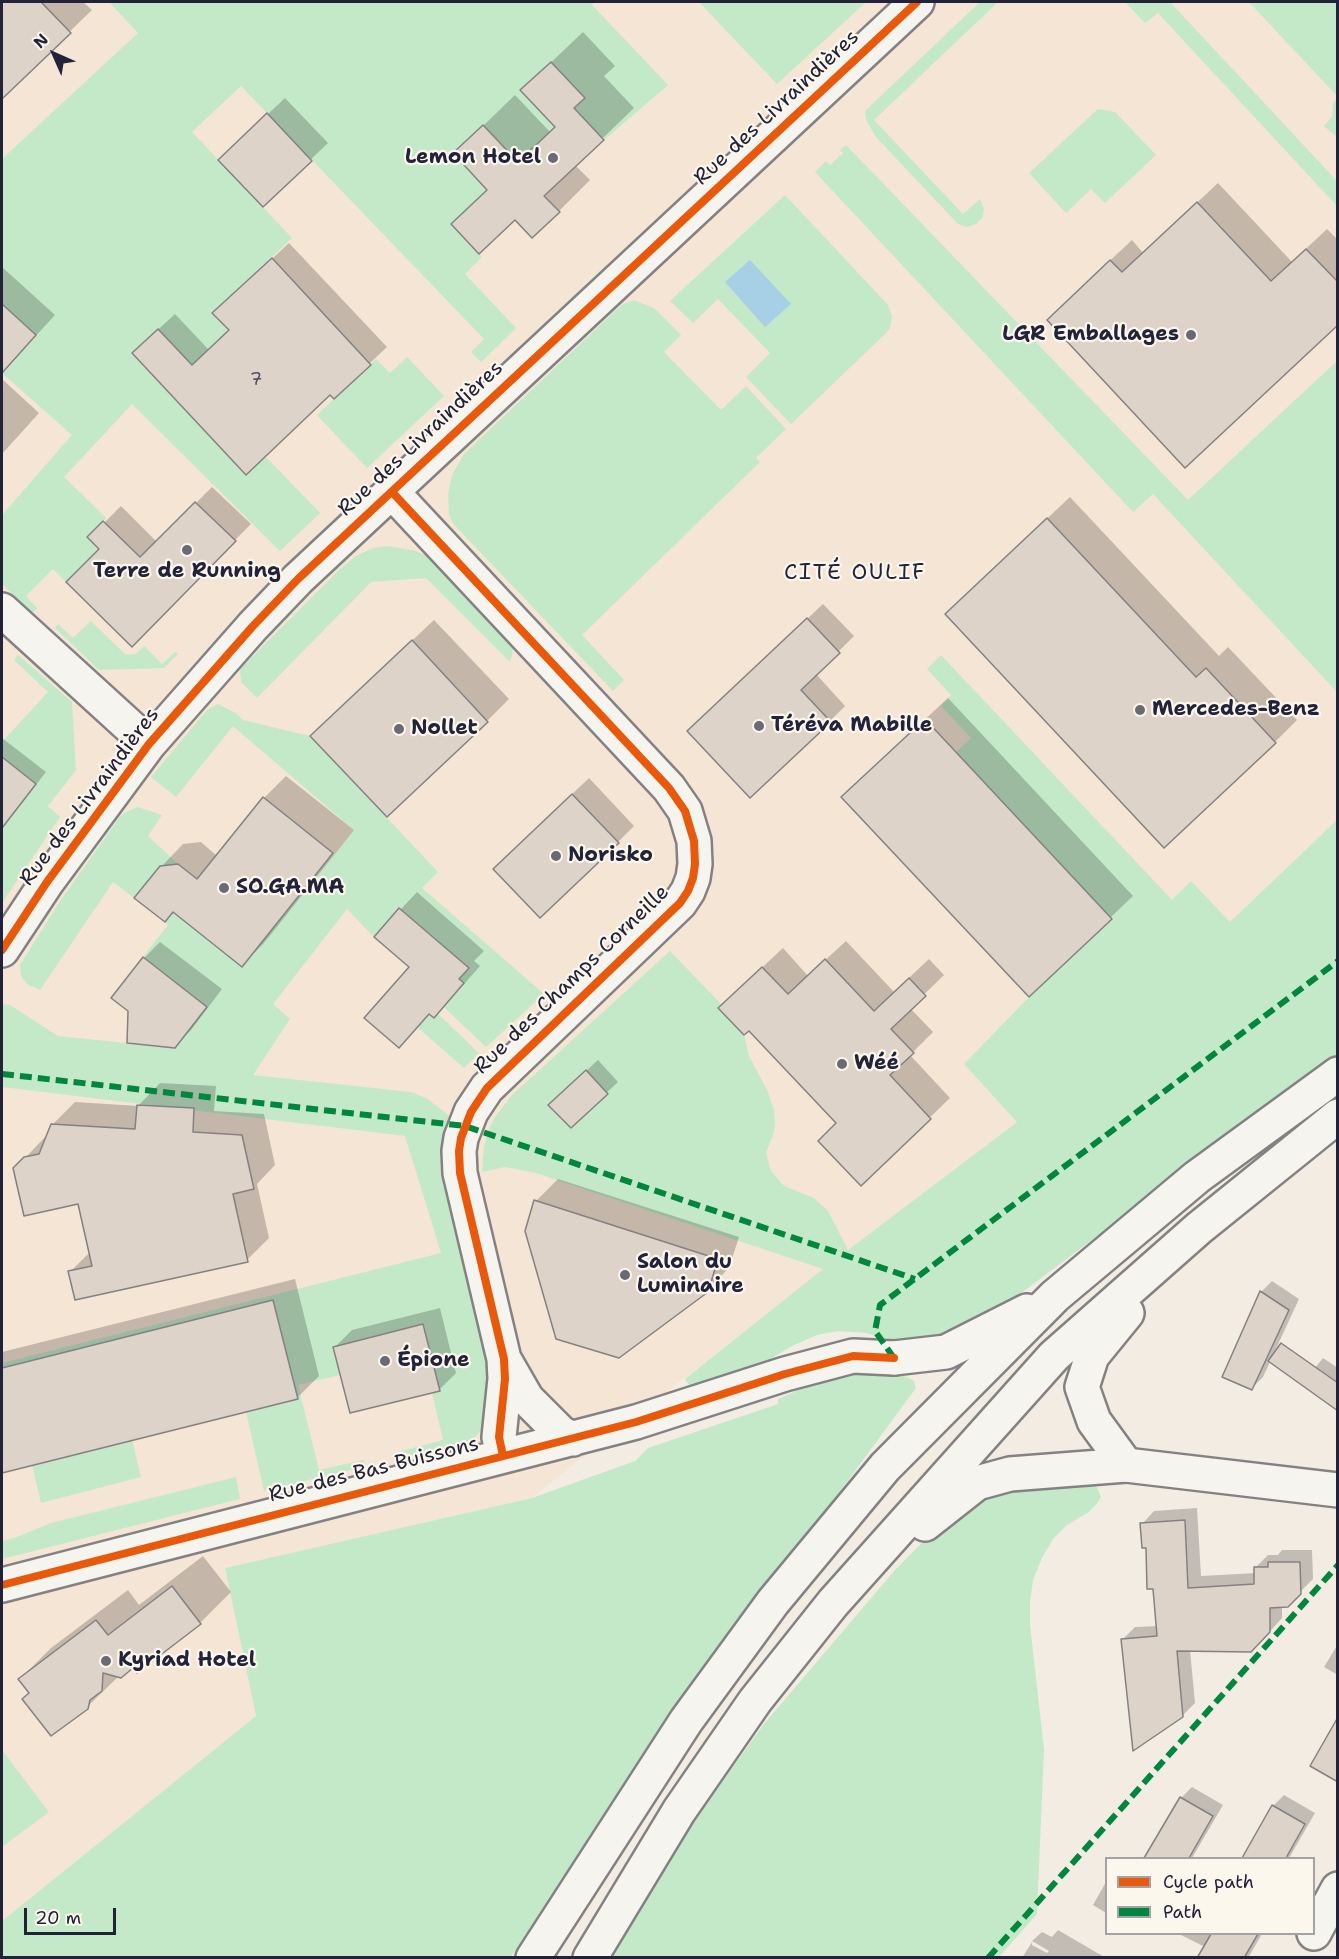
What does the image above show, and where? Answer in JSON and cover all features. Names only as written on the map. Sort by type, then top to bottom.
[{"type":"street","name":"Rue des Livraindières","points":[[2,950],[47,882],[149,744],[298,579],[917,2]]},
{"type":"street","name":"Rue des Champs Corneille","points":[[392,492],[675,795],[689,821],[694,841],[693,878],[680,903],[497,1077],[478,1099],[465,1126],[459,1151],[460,1173],[504,1359],[505,1379],[499,1437],[503,1456]]},
{"type":"street","points":[[2,610],[149,744]]},
{"type":"street","points":[[533,1958],[686,1721],[773,1602],[885,1467],[1055,1296],[1197,1177],[1338,1074]]},
{"type":"street","points":[[1126,1465],[1094,1421],[1082,1387],[1092,1356],[1130,1308],[1179,1263],[1314,1155],[1338,1117]]},
{"type":"street","points":[[590,1958],[679,1810],[755,1701],[833,1603],[1054,1356],[1199,1228],[1338,1117]]},
{"type":"street","name":"Rue des Bas Buissons","points":[[2,1585],[573,1439],[636,1422],[785,1374],[853,1356],[894,1358],[946,1352],[1055,1296]]},
{"type":"street","name":"Rue des Champs Corneille","points":[[504,1359],[527,1399],[561,1433],[573,1439]]},
{"type":"street","points":[[833,1603],[873,1582],[916,1530],[977,1483],[1010,1474],[1126,1465],[1338,1490]]},
{"type":"street","points":[[1315,1929],[1338,1889]]},
{"type":"street","points":[[1300,1958],[1312,1935]]},
{"type":"shaded area","points":[[2,2],[1337,2],[1337,879],[848,1250],[531,1498],[225,1568],[256,1716],[2,1921]]},
{"type":"green space","points":[[109,2],[594,2],[592,5],[668,85],[604,140],[574,108],[584,98],[551,62],[521,90],[555,127],[518,162],[483,125],[453,153],[487,190],[451,224],[482,257],[465,274],[516,328],[481,362],[471,352],[484,339],[241,86],[192,132],[292,238],[213,313],[229,330],[192,365],[158,329],[132,353],[245,475],[265,456],[320,513],[280,551],[132,404],[64,477],[106,518],[88,537],[99,549],[66,582],[53,569],[26,596],[37,608],[32,613],[2,584],[2,515],[72,435],[2,373],[36,335],[2,304],[2,159],[138,33]]},
{"type":"green space","points":[[699,2],[866,2],[777,84]]},
{"type":"green space","points":[[980,2],[998,2],[874,120],[963,214],[980,199],[984,209],[983,217],[976,224],[967,227],[958,224],[876,137],[866,120],[865,111]]},
{"type":"green space","points":[[1125,2],[1170,2],[1337,181],[1337,206],[1158,13],[1145,23]]},
{"type":"green space","points":[[1249,2],[1337,2],[1337,96]]},
{"type":"green space","points":[[1337,99],[1337,137],[1324,126],[1332,117],[1333,103]]},
{"type":"green space","points":[[1098,109],[1115,112],[1156,155],[1105,203],[1091,189],[1066,213],[1029,173]]},
{"type":"green space","points":[[846,145],[1188,500],[1337,361],[1337,692],[1153,494],[1133,512],[815,172],[826,161],[830,165],[843,153],[840,150]]},
{"type":"green space","points":[[785,195],[888,305],[892,316],[890,328],[886,333],[791,424],[746,377],[770,353],[718,299],[693,323],[670,301]]},
{"type":"green space","points":[[634,300],[654,308],[681,335],[664,352],[721,410],[746,386],[786,429],[756,458],[760,462],[582,635],[624,680],[613,691],[452,522],[449,514],[448,494],[452,475],[464,454],[615,311]]},
{"type":"green space","points":[[407,357],[444,396],[367,468],[317,415],[376,359],[390,373]]},
{"type":"green space","points":[[389,546],[416,551],[439,565],[514,646],[510,662],[426,578],[371,582],[257,698],[241,682],[240,669],[340,569],[356,556],[373,548]]},
{"type":"green space","points":[[91,621],[126,655],[136,654],[144,646],[162,664],[175,652],[178,654],[164,668],[99,670],[55,628],[58,624],[73,638]]},
{"type":"green space","points":[[18,655],[72,702],[76,770],[48,806],[60,817],[2,903],[2,828],[36,784],[2,757],[2,742],[48,692],[14,660]]},
{"type":"green space","points":[[941,655],[1172,900],[1191,881],[1230,922],[1337,820],[1337,1056],[988,1318],[958,1337],[903,1343],[866,1333],[838,1331],[817,1335],[792,1346],[759,1366],[691,1387],[685,1380],[686,1378],[823,1269],[536,1173],[505,1167],[482,1172],[484,1146],[489,1129],[511,1096],[670,951],[722,1005],[719,1008],[744,1035],[749,1056],[767,1090],[774,1110],[775,1125],[766,1152],[771,1171],[784,1186],[814,1198],[828,1211],[848,1250],[1017,1122],[964,1064],[1029,997],[1112,919],[956,752],[971,738],[941,706],[951,695],[927,669]]},
{"type":"green space","points":[[218,704],[236,713],[243,720],[310,736],[438,872],[422,888],[544,994],[486,1047],[444,1007],[464,984],[459,979],[468,968],[399,908],[374,937],[347,909],[273,1004],[290,1019],[253,1075],[411,1092],[426,1098],[451,1117],[446,1139],[445,1184],[491,1373],[484,1426],[476,1436],[466,1446],[450,1455],[402,1467],[398,1452],[443,1440],[432,1393],[423,1324],[334,1346],[340,1375],[298,1385],[319,1470],[364,1460],[366,1466],[264,1491],[246,1412],[298,1399],[273,1301],[2,1368],[2,1363],[441,1253],[405,1136],[2,1087],[2,1004],[10,1005],[58,1036],[175,1048],[207,1007],[143,957],[168,925],[165,922],[173,912],[242,967],[354,830],[233,726],[176,797],[151,777],[207,710]]},
{"type":"green space","points":[[138,807],[162,815],[148,836],[178,864],[160,866],[134,898],[113,882],[40,990],[27,984],[21,976],[20,965],[58,904],[119,818],[124,813]]},
{"type":"green space","points":[[429,1013],[434,1018],[438,1014],[479,1053],[464,1068],[417,1027]]},
{"type":"green space","points":[[858,1371],[894,1373],[914,1381],[916,1388],[693,1691],[511,1957],[2,1958],[2,1921],[256,1716],[225,1568],[532,1498],[635,1461],[648,1448],[778,1404],[778,1399],[819,1381]]},
{"type":"green space","points":[[132,1440],[141,1477],[41,1503],[32,1465]]},
{"type":"green space","points":[[236,1477],[240,1499],[2,1559],[2,1541],[51,1523]]},
{"type":"green space","points":[[1094,1480],[1101,1497],[1098,1502],[1089,1512],[1067,1525],[1053,1539],[1033,1580],[1030,1625],[1044,1749],[1037,1914],[999,1957],[605,1958],[661,1866],[764,1724],[895,1570],[951,1514],[994,1486]]},
{"type":"green space","points":[[2,1750],[49,1812],[2,1847]]},
{"type":"water","points":[[750,260],[791,304],[765,327],[725,282]]},
{"type":"building","points":[[2,2],[41,2],[71,33],[2,99]]},
{"type":"building","name":"Lemon Hotel","points":[[551,62],[585,98],[574,108],[604,140],[544,196],[560,212],[532,238],[515,220],[479,254],[451,224],[487,190],[453,153],[483,125],[518,162],[555,127],[520,90]]},
{"type":"building","points":[[267,113],[312,161],[263,207],[218,160]]},
{"type":"building","name":"LGR Emballages","points":[[1197,202],[1271,281],[1306,249],[1338,282],[1338,325],[1185,468],[1047,320],[1110,260],[1122,272]]},
{"type":"building","points":[[272,258],[371,365],[334,399],[330,395],[246,475],[132,353],[158,329],[192,365],[229,330],[212,313]]},
{"type":"building","points":[[2,304],[36,335],[2,373]]},
{"type":"building","points":[[195,502],[236,541],[132,647],[66,582],[99,549],[87,537],[103,521],[140,557]]},
{"type":"building","name":"Mercedes-Benz","points":[[1047,518],[1196,677],[1206,668],[1276,743],[1164,848],[945,614]]},
{"type":"building","name":"Téréva Mabille","points":[[807,618],[840,653],[801,690],[831,722],[750,798],[687,731]]},
{"type":"building","name":"Nollet","points":[[412,640],[488,722],[387,817],[310,736]]},
{"type":"building","points":[[925,719],[1112,919],[1029,997],[841,797]]},
{"type":"building","points":[[2,757],[36,784],[2,828]]},
{"type":"building","name":"Norisko","points":[[572,794],[619,843],[540,918],[493,869]]},
{"type":"building","name":"SO.GA.MA","points":[[263,797],[333,853],[242,967],[173,912],[165,922],[134,898],[160,866],[178,864],[197,879]]},
{"type":"building","points":[[399,908],[469,968],[459,979],[464,983],[434,1018],[429,1014],[399,1048],[364,1018],[409,967],[374,937]]},
{"type":"building","points":[[143,957],[207,1007],[175,1048],[127,1043],[128,1011],[111,998]]},
{"type":"building","name":"Wéé","points":[[825,959],[874,1011],[909,978],[926,996],[891,1029],[914,1053],[890,1075],[931,1119],[861,1186],[818,1141],[836,1123],[749,1031],[744,1035],[718,1008],[762,967],[788,994]]},
{"type":"building","points":[[586,1070],[608,1094],[571,1128],[548,1105]]},
{"type":"building","points":[[137,1105],[194,1108],[193,1132],[242,1135],[254,1189],[233,1194],[248,1262],[75,1300],[68,1271],[92,1266],[78,1204],[24,1216],[13,1168],[24,1157],[39,1154],[51,1124],[135,1129]]},
{"type":"building","name":"Salon du Luminaire","points":[[534,1200],[718,1259],[708,1292],[619,1358],[556,1339],[525,1231]]},
{"type":"building","points":[[1260,1291],[1289,1310],[1252,1390],[1222,1377]]},
{"type":"building","points":[[273,1300],[298,1399],[2,1473],[2,1368]]},
{"type":"building","name":"Épione","points":[[423,1324],[440,1391],[350,1413],[333,1347]]},
{"type":"building","points":[[1281,1343],[1338,1383],[1338,1411],[1268,1361]]},
{"type":"building","points":[[1185,1520],[1188,1588],[1254,1584],[1254,1567],[1268,1567],[1268,1562],[1300,1562],[1301,1594],[1288,1607],[1270,1608],[1270,1632],[1251,1652],[1177,1651],[1183,1717],[1133,1751],[1121,1639],[1157,1636],[1153,1589],[1147,1589],[1146,1548],[1142,1548],[1140,1523]]},
{"type":"building","name":"Kyriad Hotel","points":[[172,1586],[201,1624],[137,1673],[133,1668],[121,1678],[103,1673],[102,1691],[90,1700],[88,1709],[51,1736],[22,1699],[29,1693],[18,1679],[96,1620],[108,1635]]},
{"type":"building","points":[[1338,1717],[1338,1782],[1310,1766]]},
{"type":"building","points":[[1180,1797],[1213,1816],[1190,1857],[1145,1857]]},
{"type":"building","points":[[1272,1805],[1305,1824],[1287,1857],[1243,1857]]},
{"type":"building","points":[[1210,1935],[1257,1935],[1244,1958],[1197,1958]]},
{"type":"marked path","points":[[894,1358],[875,1331],[880,1305],[1338,961]]},
{"type":"marked path","points":[[2,1074],[465,1126],[915,1279]]},
{"type":"marked path","points":[[988,1958],[1338,1565]]},
{"type":"cycle path","points":[[2,950],[47,882],[149,744],[253,626],[298,579],[917,2]]},
{"type":"cycle path","points":[[392,492],[669,788],[685,811],[694,841],[693,878],[680,903],[487,1088],[471,1112],[461,1138],[460,1173],[504,1359],[505,1379],[499,1437],[503,1456]]},
{"type":"cycle path","points":[[2,1585],[636,1422],[785,1374],[853,1356],[894,1358]]},
{"type":"place","name":"Lemon Hotel","points":[[553,158]]},
{"type":"place","name":"LGR Emballages","points":[[1191,335]]},
{"type":"place","name":"Terre de Running","points":[[187,550]]},
{"type":"place","name":"Mercedes-Benz","points":[[1140,710]]},
{"type":"place","name":"Téréva Mabille","points":[[759,726]]},
{"type":"place","name":"Nollet","points":[[399,729]]},
{"type":"place","name":"Norisko","points":[[556,856]]},
{"type":"place","name":"SO.GA.MA","points":[[224,888]]},
{"type":"place","name":"Wéé","points":[[842,1064]]},
{"type":"place","name":"Salon du Luminaire","points":[[625,1275]]},
{"type":"place","name":"Épione","points":[[385,1361]]},
{"type":"place","name":"Kyriad Hotel","points":[[106,1661]]},
{"type":"district","name":"CITÉ OULIF","points":[[855,573]]}]
